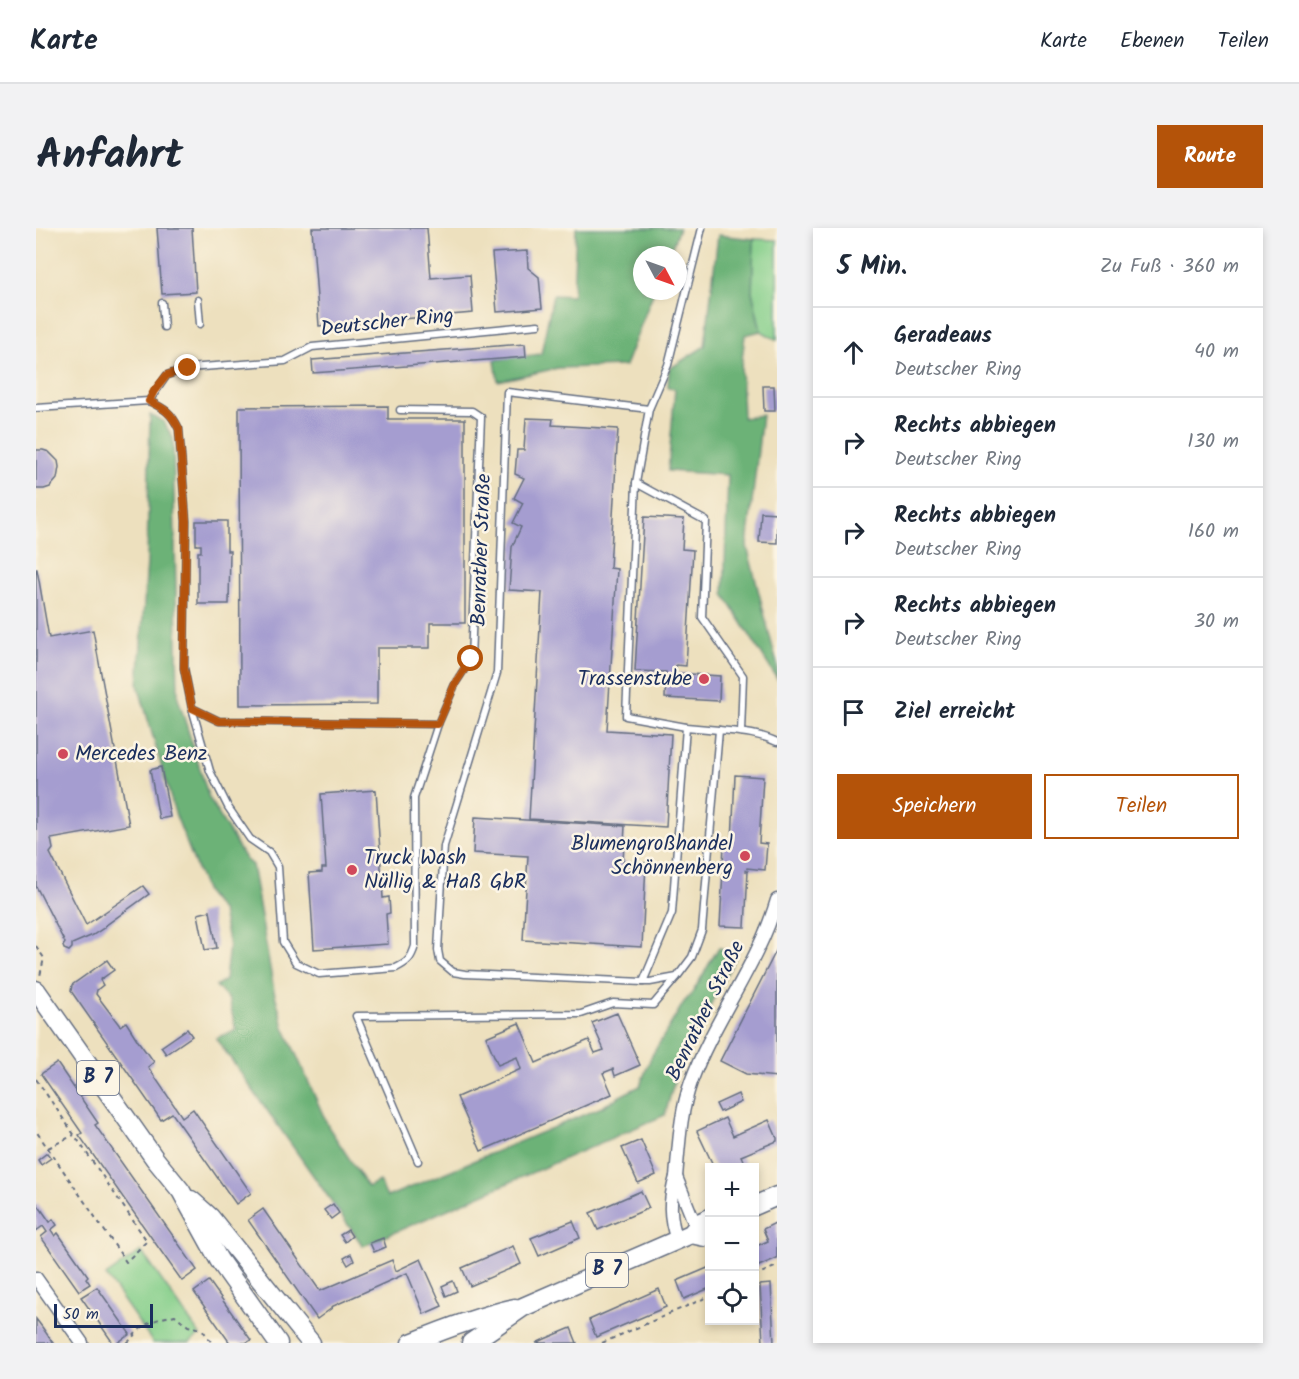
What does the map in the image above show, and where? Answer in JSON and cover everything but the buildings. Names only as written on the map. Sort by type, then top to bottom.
[{"type":"main road","name":"B 7","points":[[36,991],[180,1191],[219,1260],[278,1343]]},
{"type":"main road","name":"B 7","points":[[180,1191],[210,1217],[309,1340],[327,1343]]},
{"type":"main road","points":[[759,1204],[777,1196]]},
{"type":"main road","name":"B 7","points":[[471,1343],[523,1307],[697,1231]]},
{"type":"main road","name":"B 7","points":[[411,1343],[495,1312],[523,1307]]},
{"type":"street","name":"Benrather Straße","points":[[697,1231],[671,1217],[671,1193],[676,1177],[682,1112],[691,1082],[704,1053],[768,929],[777,901]]},
{"type":"street","name":"Benrather Straße","points":[[676,1177],[697,1231]]},
{"type":"street","points":[[36,1278],[82,1343]]},
{"type":"lane","points":[[702,228],[668,365],[649,409],[636,483],[626,716],[741,732],[768,737],[777,742]]},
{"type":"lane","points":[[198,300],[200,324]]},
{"type":"lane","points":[[162,303],[164,327]]},
{"type":"lane","name":"Deutscher Ring","points":[[149,401],[167,375],[188,368],[285,361],[312,346],[538,325]]},
{"type":"lane","name":"Benrather Straße","points":[[649,409],[507,392],[497,673],[444,846],[438,950],[440,961],[453,972],[465,974],[643,982],[677,977]]},
{"type":"lane","points":[[36,408],[149,401],[173,416],[179,429],[186,521],[184,668],[192,708],[210,771],[228,807],[250,839],[269,852],[278,867],[284,942],[296,963],[319,974],[396,968],[412,957],[414,946],[414,798],[438,724],[456,682],[471,659],[481,417],[472,411],[400,410]]},
{"type":"lane","points":[[636,483],[705,521],[702,617],[743,675],[741,732]]},
{"type":"lane","points":[[192,708],[219,721],[438,724]]},
{"type":"lane","points":[[643,982],[672,913],[686,726]]},
{"type":"lane","name":"Benrather Straße","points":[[418,1161],[356,1016],[581,1014],[613,1003],[653,1005],[692,957],[702,930],[719,730]]},
{"type":"path","points":[[36,946],[44,958],[36,991]]},
{"type":"path","points":[[36,1079],[147,1241],[126,1262],[36,1131]]},
{"type":"path","points":[[48,1148],[74,1135]]},
{"type":"path","points":[[759,1274],[777,1266]]},
{"type":"path","points":[[602,1343],[705,1298]]},
{"type":"path","points":[[128,1343],[133,1339],[135,1333],[156,1319],[175,1315],[188,1326],[202,1329],[212,1343]]},
{"type":"green space","points":[[576,228],[679,228],[672,246],[633,246],[633,300],[651,300],[625,366],[558,368],[498,381],[495,360],[541,354],[553,295],[573,296]]},
{"type":"green space","points":[[718,235],[754,239],[752,292],[761,331],[745,335],[741,368],[743,418],[762,415],[747,546],[777,664],[777,679],[724,594],[728,475],[668,471],[675,389],[668,387],[669,369],[705,346]]},
{"type":"green space","points":[[754,239],[777,240],[777,340],[761,331],[752,292]]},
{"type":"green space","points":[[150,415],[163,421],[173,438],[178,698],[209,798],[245,859],[252,865],[274,991],[284,1027],[329,1128],[368,1187],[379,1181],[387,1197],[602,1107],[640,1086],[651,1057],[719,947],[736,956],[675,1079],[665,1115],[363,1246],[216,1038],[236,1030],[229,1000],[216,986],[225,980],[229,945],[222,912],[206,892],[175,813],[138,685],[147,563]]},
{"type":"green space","points":[[141,1251],[200,1335],[189,1343],[153,1343],[106,1276]]},
{"type":"place","name":"Trassenstube","points":[[704,679]]},
{"type":"place","name":"Mercedes Benz","points":[[63,754]]},
{"type":"place","name":"Blumengroßhandel Schönnenberg","points":[[745,856]]},
{"type":"place","name":"Truck Wash Nüllig & Haß GbR","points":[[352,870]]},
{"type":"route","points":[[188,368],[167,375],[149,401],[173,416],[179,429],[186,521],[184,668],[192,708],[219,721],[438,724],[456,682],[471,659]]}]
